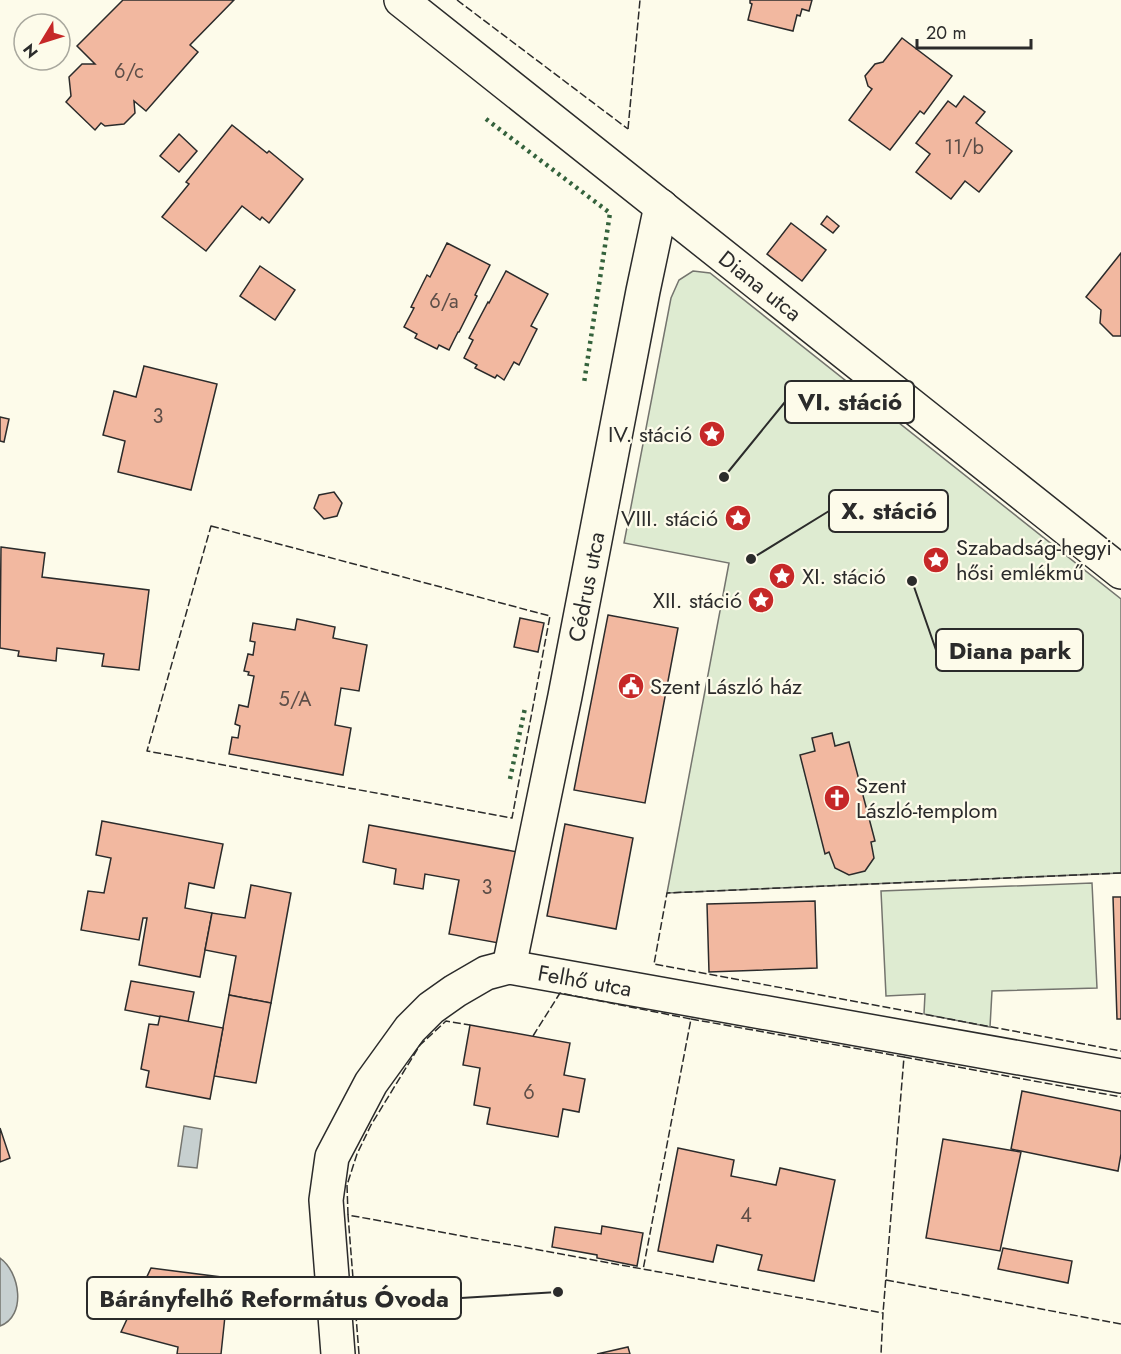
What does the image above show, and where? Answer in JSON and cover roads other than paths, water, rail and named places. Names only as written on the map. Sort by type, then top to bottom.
[{"type":"street","name":"Diana utca","points":[[401,0],[1121,572]]},
{"type":"street","name":"Cédrus utca","points":[[509,967],[565,696],[661,206]]},
{"type":"street","name":"Felhő utca","points":[[338,1354],[326,1200],[332,1156],[371,1083],[410,1029],[431,1008],[486,973],[509,967],[1121,1076]]},
{"type":"place","name":"IV. stáció","points":[[712,434]]},
{"type":"place","name":"VI. stáció","points":[[724,477]]},
{"type":"place","name":"VIII. stáció","points":[[738,518]]},
{"type":"place","name":"X. stáció","points":[[751,559]]},
{"type":"place","name":"Szabadság-hegyi hősi emlékmű","points":[[936,560]]},
{"type":"place","name":"XI. stáció","points":[[782,576]]},
{"type":"place","name":"Diana park","points":[[912,581]]},
{"type":"place","name":"XII. stáció","points":[[761,600]]},
{"type":"place","name":"Szent László ház","points":[[631,686]]},
{"type":"place","name":"Szent László-templom","points":[[837,798]]},
{"type":"place","name":"Bárányfelhő Református Óvoda","points":[[558,1292]]}]
